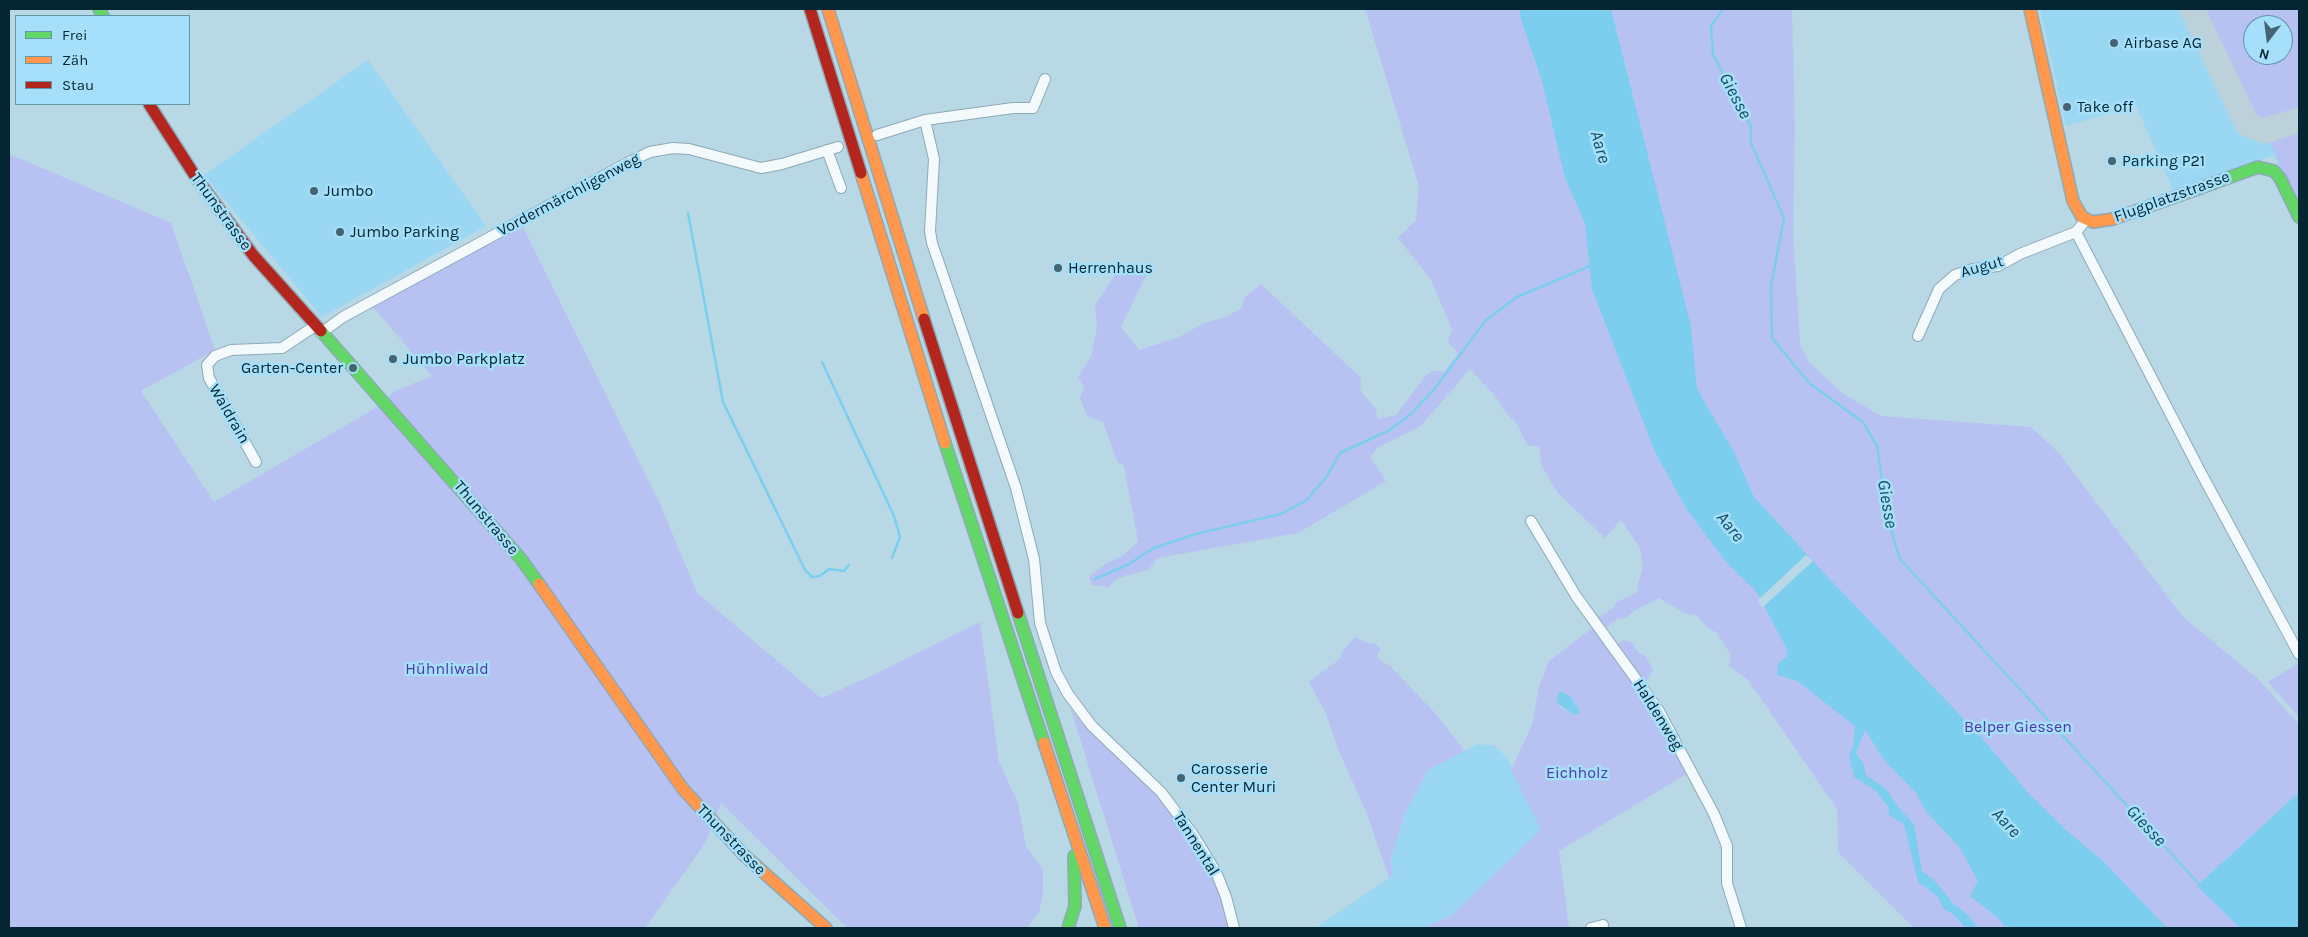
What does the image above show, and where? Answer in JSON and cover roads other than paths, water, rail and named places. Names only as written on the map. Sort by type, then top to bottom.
[{"type":"main road","points":[[810,9],[924,376],[1105,928]]},
{"type":"main road","points":[[828,9],[959,432],[1120,928]]},
{"type":"main road","points":[[2030,9],[2073,201],[2078,212],[2086,220]]},
{"type":"main road","name":"Thunstrasse","points":[[150,105],[183,159],[264,270],[389,406],[521,559],[692,800],[758,869],[826,928]]},
{"type":"main road","name":"Flugplatzstrasse","points":[[2086,220],[2093,222],[2113,220],[2258,167],[2274,171],[2280,178],[2299,216]]},
{"type":"main road","points":[[1068,928],[1075,906],[1074,835]]},
{"type":"street","points":[[877,135],[925,120],[1012,108],[1033,108],[1045,80]]},
{"type":"street","name":"Tannental","points":[[925,120],[934,167],[930,217],[932,243],[1019,497],[1031,546],[1040,623],[1048,651],[1059,679],[1079,709],[1097,732],[1161,792],[1205,852],[1226,897],[1234,928]]},
{"type":"street","name":"Vordermärchligenweg","points":[[318,330],[609,172],[650,152],[673,148],[688,149],[761,168],[782,164],[838,147]]},
{"type":"street","points":[[826,150],[841,188]]},
{"type":"street","points":[[2086,220],[2076,232],[2200,471],[2299,654]]},
{"type":"street","name":"Augut","points":[[1918,336],[1939,289],[1955,275],[1973,269],[1998,266],[2020,254],[2076,232]]},
{"type":"street","name":"Waldrain","points":[[256,462],[208,378],[207,365],[215,356],[230,350],[282,348],[318,330]]},
{"type":"street","name":"Haldenweg","points":[[1531,521],[1576,596],[1659,711],[1714,814],[1727,846],[1727,883],[1741,928]]},
{"type":"street","points":[[1591,928],[1603,924]]},
{"type":"water","name":"Aare","points":[[1520,9],[1611,9],[1691,326],[1697,389],[1734,452],[1754,497],[1982,738],[2030,795],[2066,830],[2104,862],[2167,928],[2006,928],[1998,918],[1970,896],[1978,881],[1959,847],[1925,810],[1916,793],[1884,760],[1865,730],[1856,753],[1864,765],[1866,775],[1886,789],[1900,809],[1914,824],[1922,871],[1936,882],[1952,902],[1969,916],[1978,928],[1966,928],[1954,915],[1943,908],[1937,896],[1918,882],[1904,824],[1889,815],[1888,807],[1876,791],[1854,777],[1849,755],[1853,747],[1855,726],[1797,681],[1777,675],[1778,664],[1787,656],[1787,649],[1756,591],[1725,561],[1687,510],[1655,452],[1592,289],[1585,223],[1565,178],[1542,81],[1521,19]]},
{"type":"water","points":[[1561,691],[1571,697],[1580,711],[1578,714],[1574,715],[1557,703],[1557,696]]},
{"type":"water","points":[[2299,792],[2299,928],[2255,928],[2249,926],[2250,928],[2240,928],[2197,886]]},
{"type":"waterway","name":"Giesse","points":[[1723,9],[1711,26],[1713,55],[1751,126],[1751,143],[1784,218],[1771,286],[1772,338],[1810,384],[1863,422],[1877,446],[1888,521],[1900,559],[2201,886]]},
{"type":"waterway","points":[[688,213],[723,402],[805,570],[812,577],[820,576],[829,569],[844,571],[849,565]]},
{"type":"waterway","points":[[1095,579],[1129,564],[1154,548],[1196,534],[1281,514],[1307,500],[1327,476],[1340,453],[1390,430],[1412,413],[1435,388],[1486,320],[1517,297],[1590,266]]},
{"type":"waterway","points":[[822,362],[894,516],[900,537],[892,558]]},
{"type":"place","name":"Airbase AG","points":[[2114,43]]},
{"type":"place","name":"Take off","points":[[2067,107]]},
{"type":"place","name":"Parking P21","points":[[2112,161]]},
{"type":"place","name":"Jumbo","points":[[314,191]]},
{"type":"place","name":"Jumbo Parking","points":[[340,232]]},
{"type":"place","name":"Herrenhaus","points":[[1058,268]]},
{"type":"place","name":"Jumbo Parkplatz","points":[[393,359]]},
{"type":"place","name":"Garten-Center","points":[[353,368]]},
{"type":"place","name":"Carosserie Center Muri","points":[[1181,778]]},
{"type":"park label","name":"Hühnliwald","points":[[447,669]]},
{"type":"park label","name":"Belper Giessen","points":[[2018,727]]},
{"type":"park label","name":"Eichholz","points":[[1577,773]]}]
